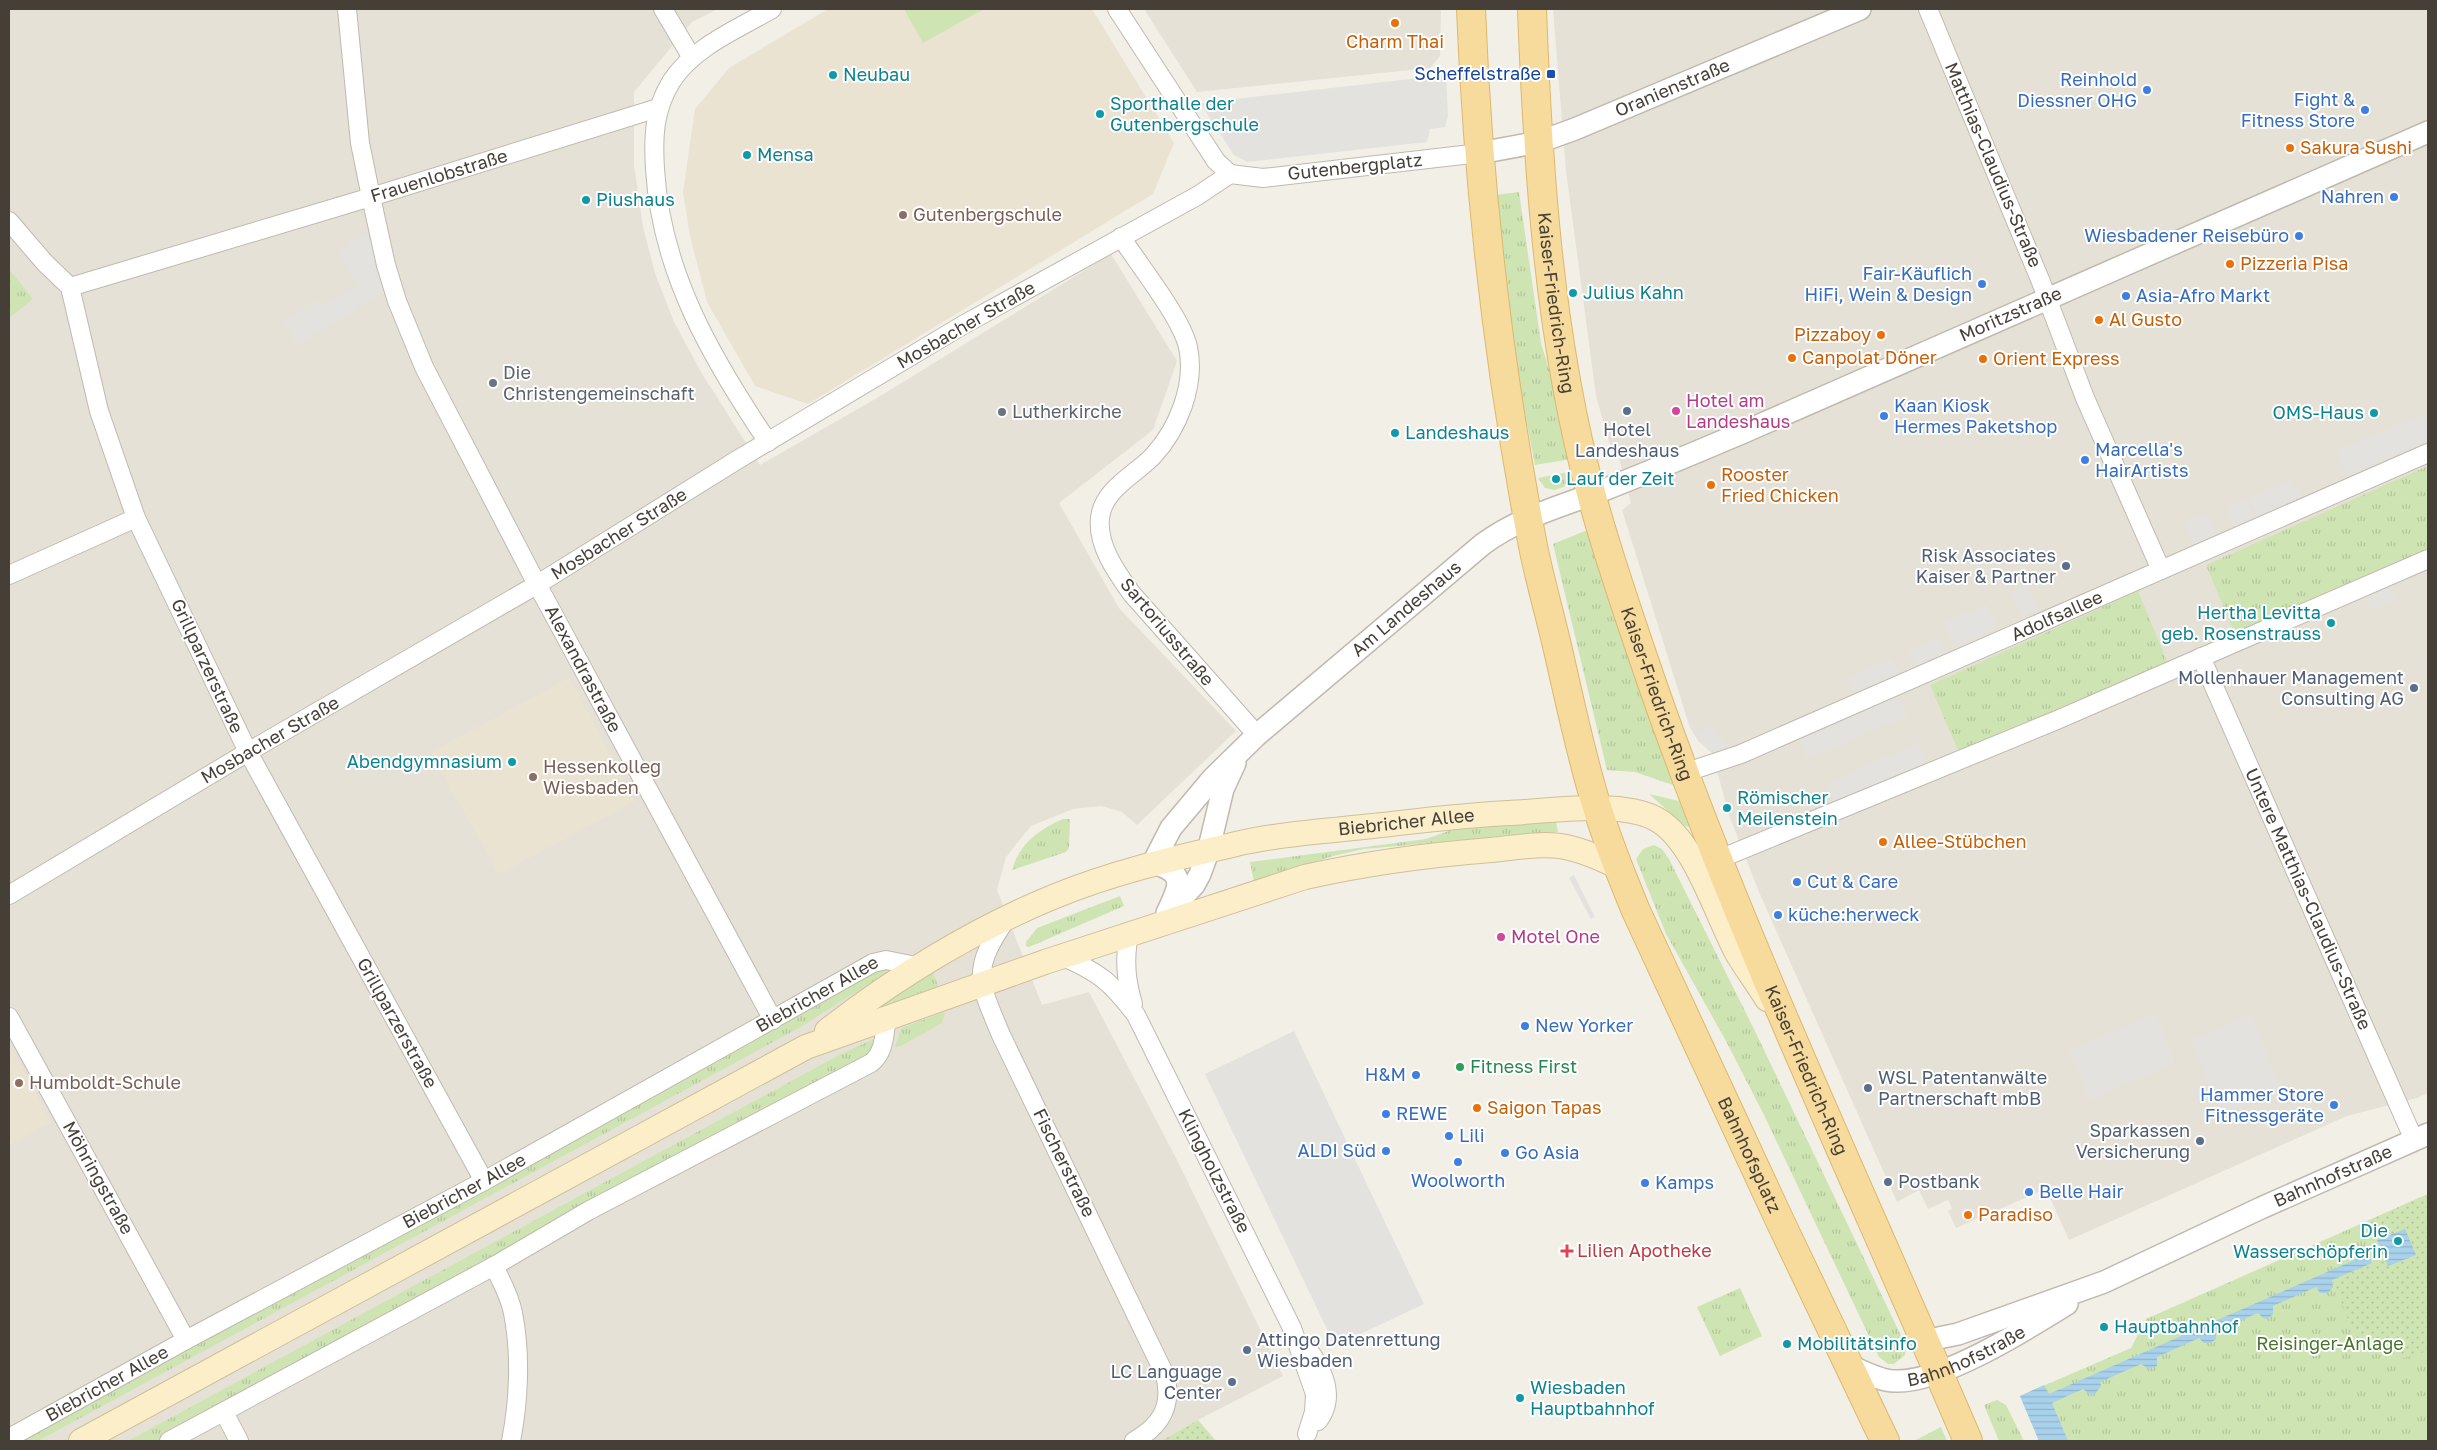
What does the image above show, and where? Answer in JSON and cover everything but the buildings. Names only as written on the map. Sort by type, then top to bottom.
[{"type":"main road","points":[[1471,9],[1480,153],[1499,331],[1533,547],[1598,809],[1617,866]]},
{"type":"main road","name":"Kaiser-Friedrich-Ring","points":[[1532,9],[1539,142],[1553,296],[1569,395],[1591,494],[1638,644],[1717,860],[1924,1341]]},
{"type":"main road","name":"Biebricher Allee","points":[[81,1441],[806,1047],[834,1026],[958,943],[1008,918],[1070,891],[1153,863],[1208,852],[1233,844],[1314,832],[1479,814],[1598,809],[1628,810],[1643,813],[1664,824],[1674,832],[1689,854],[1737,953],[1792,1038]]},
{"type":"main road","name":"Biebricher Allee","points":[[806,1047],[1061,956],[1129,934],[1160,920],[1305,877],[1368,864],[1443,854],[1552,845],[1579,850],[1617,866]]},
{"type":"main road","name":"Bahnhofsplatz","points":[[1617,866],[1664,973],[1848,1365],[1886,1441]]},
{"type":"main road","points":[[1924,1341],[1968,1441]]},
{"type":"street","name":"Alexandrastraße","points":[[348,9],[360,143],[371,198],[390,278],[424,367],[458,436],[773,1020]]},
{"type":"street","points":[[663,9],[692,58]]},
{"type":"street","points":[[768,442],[709,348],[693,316],[673,263],[662,220],[656,183],[654,131],[658,108],[672,81],[692,58],[772,9]]},
{"type":"street","points":[[1117,9],[1216,160],[1230,174]]},
{"type":"street","name":"Oranienstraße","points":[[1480,153],[1539,142],[1593,122],[1860,9]]},
{"type":"street","name":"Matthias-Claudius-Straße","points":[[1928,9],[2047,297],[2085,398],[2161,570]]},
{"type":"street","name":"Frauenlobstraße","points":[[70,287],[371,198],[658,108]]},
{"type":"street","name":"Moritzstraße","points":[[1591,494],[1709,447],[2047,297],[2428,132]]},
{"type":"street","name":"Gutenbergplatz","points":[[1230,174],[1263,178],[1480,153]]},
{"type":"street","name":"Mosbacher Straße","points":[[9,895],[248,752],[538,584],[768,442],[963,325],[1197,196],[1230,174]]},
{"type":"street","points":[[9,221],[45,263],[70,287]]},
{"type":"street","name":"Sartoriusstraße","points":[[1120,237],[1179,324],[1188,347],[1189,376],[1179,414],[1162,445],[1106,500],[1100,519],[1104,547],[1116,572],[1132,594],[1257,736]]},
{"type":"street","name":"Grillparzerstraße","points":[[70,287],[99,411],[113,457],[136,518],[248,752],[484,1181]]},
{"type":"street","name":"Adolfsallee","points":[[1684,773],[1742,754],[2428,453]]},
{"type":"street","name":"Am Landeshaus","points":[[1153,863],[1171,828],[1183,812],[1257,736],[1483,544],[1528,516],[1591,494]]},
{"type":"street","points":[[9,575],[136,518]]},
{"type":"street","points":[[1717,860],[2049,723],[2428,560]]},
{"type":"street","name":"Untere Matthias-Claudius-Straße","points":[[2201,657],[2421,1137]]},
{"type":"street","name":"Am Landeshaus","points":[[1160,920],[1194,885],[1200,874],[1208,852],[1222,789],[1239,754]]},
{"type":"street","points":[[1153,863],[1167,868],[1174,873],[1178,880],[1177,893],[1160,920]]},
{"type":"street","name":"Fischerstraße","points":[[1008,918],[994,937],[983,962],[981,984],[1001,1035],[1159,1359],[1167,1382],[1168,1400],[1166,1409],[1151,1430],[1134,1441]]},
{"type":"street","name":"Klingholzstraße","points":[[1129,934],[1125,955],[1126,980],[1136,1015]]},
{"type":"street","name":"Klingholzstraße","points":[[1061,956],[1099,974],[1116,988],[1136,1015],[1292,1328],[1314,1394],[1314,1412],[1303,1438]]},
{"type":"street","name":"Biebricher Allee","points":[[9,1438],[186,1340],[484,1181],[880,960],[921,967]]},
{"type":"street","name":"Möhringstraße","points":[[9,1017],[186,1340]]},
{"type":"street","points":[[169,1441],[494,1266],[588,1211],[871,1063],[878,1058],[882,1049],[887,1018]]},
{"type":"street","name":"Bahnhofstraße","points":[[1924,1341],[1958,1334],[2104,1282],[2260,1208],[2421,1137]]},
{"type":"street","points":[[494,1266],[507,1293],[513,1312],[516,1334],[516,1406],[511,1441]]},
{"type":"street","name":"Bahnhofstraße","points":[[1848,1365],[1873,1376],[1895,1382],[1915,1379],[1938,1372],[2022,1332],[2104,1282]]},
{"type":"street","points":[[224,1412],[239,1441]]},
{"type":"shaded area","points":[[9,9],[718,9],[692,22],[634,92],[634,165],[643,227],[655,273],[674,322],[701,372],[760,465],[877,398],[1111,254],[1177,361],[1153,430],[1059,503],[1119,608],[1236,731],[1137,825],[1122,812],[1102,806],[1073,809],[1031,826],[1006,857],[997,890],[1042,1005],[1089,992],[1176,1158],[1283,1376],[1161,1441],[9,1441]]},
{"type":"shaded area","name":"Gutenbergschule","points":[[828,9],[1092,9],[1174,143],[1153,194],[808,404],[755,386],[707,302],[690,236],[683,192],[695,109],[729,68]]},
{"type":"shaded area","points":[[1144,9],[1441,9],[1440,56],[1430,68],[1197,92]]},
{"type":"shaded area","points":[[1553,9],[2428,9],[2428,1093],[2417,1098],[2347,1116],[2069,1240],[2046,1189],[1956,1228],[1948,1211],[1952,1209],[1948,1200],[1928,1209],[1919,1190],[1897,1202],[1759,892],[1730,818],[1712,753],[1699,742],[1690,728],[1622,510],[1631,503],[1618,454],[1611,448],[1596,396],[1566,171]]},
{"type":"shaded area","points":[[1446,75],[1448,116],[1445,127],[1430,129],[1427,142],[1247,162],[1234,155],[1200,103]]},
{"type":"shaded area","points":[[366,232],[386,291],[297,345],[283,321],[318,300],[322,305],[356,286],[339,252]]},
{"type":"shaded area","points":[[2423,414],[2428,427],[2428,441],[2347,475],[2336,451]]},
{"type":"shaded area","points":[[2292,480],[2300,498],[2257,517],[2248,497]]},
{"type":"shaded area","points":[[2246,499],[2254,518],[2234,527],[2226,507]]},
{"type":"shaded area","points":[[2208,513],[2216,535],[2194,544],[2184,523]]},
{"type":"shaded area","points":[[2389,582],[2396,599],[2371,610],[2364,592]]},
{"type":"shaded area","points":[[2028,586],[2038,609],[2021,616],[2011,593]]},
{"type":"shaded area","points":[[1987,604],[1997,627],[1954,646],[1943,623]]},
{"type":"shaded area","points":[[1940,637],[1946,652],[1916,665],[1909,650]]},
{"type":"shaded area","points":[[1892,659],[1898,674],[1853,693],[1847,677]]},
{"type":"shaded area","name":"Hessenkolleg Wiesbaden","points":[[569,678],[635,801],[499,874],[431,752]]},
{"type":"shaded area","points":[[1898,697],[1907,716],[1808,759],[1799,739]]},
{"type":"shaded area","points":[[1709,726],[1730,747],[1713,752],[1702,743],[1695,732]]},
{"type":"shaded area","points":[[1918,743],[1926,762],[1835,802],[1827,783]]},
{"type":"shaded area","points":[[1574,875],[1595,917],[1591,919],[1569,878]]},
{"type":"shaded area","points":[[2156,1013],[2175,1063],[2090,1100],[2069,1051]]},
{"type":"shaded area","points":[[2252,1014],[2282,1092],[2222,1116],[2191,1040]]},
{"type":"shaded area","points":[[1294,1031],[1424,1304],[1335,1346],[1205,1074]]},
{"type":"shaded area","name":"Humboldt-Schule","points":[[9,1045],[51,1122],[9,1145]]},
{"type":"green space","points":[[904,9],[984,9],[923,43]]},
{"type":"green space","points":[[1519,192],[1541,343],[1561,409],[1572,459],[1535,465],[1512,348],[1495,195]]},
{"type":"green space","points":[[9,269],[33,299],[9,318]]},
{"type":"green space","points":[[2428,466],[2428,554],[2236,637],[2206,565]]},
{"type":"green space","points":[[1574,471],[1564,487],[1554,490],[1545,488],[1538,478]]},
{"type":"green space","points":[[1590,529],[1610,598],[1673,785],[1635,772],[1607,770],[1553,544]]},
{"type":"green space","points":[[2138,591],[2169,666],[1960,755],[1930,685]]},
{"type":"green space","points":[[1649,794],[1679,801],[1690,827],[1685,826]]},
{"type":"green space","points":[[1555,817],[1558,832],[1364,849],[1333,856],[1254,882],[1250,862],[1426,839],[1457,828]]},
{"type":"green space","points":[[1063,819],[1070,819],[1069,848],[1066,852],[1012,870],[1020,852],[1031,838]]},
{"type":"green space","points":[[1654,845],[1662,849],[1669,859],[1752,1025],[1906,1346],[1905,1355],[1894,1364],[1888,1364],[1879,1357],[1764,1115],[1726,1041],[1666,934],[1636,859],[1643,849]]},
{"type":"green space","points":[[1120,896],[1124,906],[1029,947],[1026,946],[1026,942],[1037,928]]},
{"type":"green space","points":[[879,966],[886,966],[886,973],[799,1028],[38,1441],[14,1441]]},
{"type":"green space","points":[[933,973],[939,988],[875,1012],[876,1007]]},
{"type":"green space","points":[[945,1012],[942,1023],[901,1046],[895,1047],[901,1028]]},
{"type":"green space","points":[[874,1039],[872,1054],[157,1441],[128,1441],[841,1054]]},
{"type":"green space","name":"Reisinger-Anlage","points":[[2428,1194],[2428,1441],[2039,1441],[2020,1396],[2131,1348],[2146,1319]]},
{"type":"green space","points":[[2428,1194],[2428,1351],[2404,1358],[2373,1352],[2361,1343],[2352,1329],[2332,1280],[2383,1260],[2367,1221]]},
{"type":"green space","points":[[1740,1288],[1762,1336],[1720,1356],[1697,1307]]},
{"type":"green space","points":[[1997,1400],[2006,1405],[2024,1441],[1999,1441],[1984,1405]]},
{"type":"green space","points":[[1198,1420],[1216,1441],[1161,1441]]},
{"type":"green space","points":[[1941,1427],[1947,1441],[1914,1441]]},
{"type":"water","points":[[2405,1229],[2416,1255],[2388,1266],[2377,1240]]},
{"type":"water","points":[[2368,1254],[2372,1263],[2332,1280],[2333,1287],[2328,1293],[2320,1293],[2316,1287],[2273,1306],[2273,1314],[2267,1319],[2258,1313],[2216,1331],[2216,1339],[2211,1343],[2204,1343],[2199,1338],[2157,1357],[2157,1366],[2149,1369],[2141,1364],[2100,1382],[2101,1386],[2095,1394],[2091,1395],[2083,1389],[2052,1403],[2068,1441],[2039,1441],[2020,1396],[2044,1385],[2049,1394]]},
{"type":"place","name":"Charm Thai","points":[[1395,23]]},
{"type":"place","name":"Scheffelstraße","points":[[1551,74]]},
{"type":"place","name":"Neubau","points":[[833,75]]},
{"type":"place","name":"Reinhold Diessner OHG","points":[[2147,90]]},
{"type":"place","name":"Fight & Fitness Store","points":[[2365,110]]},
{"type":"place","name":"Sporthalle der Gutenbergschule","points":[[1100,114]]},
{"type":"place","name":"Sakura Sushi","points":[[2290,148]]},
{"type":"place","name":"Mensa","points":[[747,155]]},
{"type":"place","name":"Nahren","points":[[2394,197]]},
{"type":"place","name":"Piushaus","points":[[586,200]]},
{"type":"place","name":"Gutenbergschule","points":[[903,215]]},
{"type":"place","name":"Wiesbadener Reisebüro","points":[[2299,236]]},
{"type":"place","name":"Pizzeria Pisa","points":[[2230,264]]},
{"type":"place","name":"Fair-Käuflich HiFi, Wein & Design","points":[[1982,284]]},
{"type":"place","name":"Julius Kahn","points":[[1573,293]]},
{"type":"place","name":"Asia-Afro Markt","points":[[2126,296]]},
{"type":"place","name":"Al Gusto","points":[[2099,320]]},
{"type":"place","name":"Pizzaboy","points":[[1881,335]]},
{"type":"place","name":"Canpolat Döner","points":[[1792,358]]},
{"type":"place","name":"Orient Express","points":[[1983,359]]},
{"type":"place","name":"Die Christengemeinschaft","points":[[493,383]]},
{"type":"place","name":"Hotel Landeshaus","points":[[1627,411]]},
{"type":"place","name":"Hotel am Landeshaus","points":[[1676,411]]},
{"type":"place","name":"Lutherkirche","points":[[1002,412]]},
{"type":"place","name":"OMS-Haus","points":[[2374,413]]},
{"type":"place","name":"Kaan Kiosk Hermes Paketshop","points":[[1884,416]]},
{"type":"place","name":"Landeshaus","points":[[1395,433]]},
{"type":"place","name":"Marcella's HairArtists","points":[[2085,460]]},
{"type":"place","name":"Lauf der Zeit","points":[[1556,479]]},
{"type":"place","name":"Rooster Fried Chicken","points":[[1711,485]]},
{"type":"place","name":"Risk Associates Kaiser & Partner","points":[[2066,566]]},
{"type":"place","name":"Hertha Levitta geb. Rosenstrauss","points":[[2331,623]]},
{"type":"place","name":"Mollenhauer Management Consulting AG","points":[[2414,688]]},
{"type":"place","name":"Abendgymnasium","points":[[512,762]]},
{"type":"place","name":"Hessenkolleg Wiesbaden","points":[[533,777]]},
{"type":"place","name":"Römischer Meilenstein","points":[[1727,808]]},
{"type":"place","name":"Allee-Stübchen","points":[[1883,842]]},
{"type":"place","name":"Cut & Care","points":[[1797,882]]},
{"type":"place","name":"küche:herweck","points":[[1778,915]]},
{"type":"place","name":"Motel One","points":[[1501,937]]},
{"type":"place","name":"New Yorker","points":[[1525,1026]]},
{"type":"place","name":"Fitness First","points":[[1460,1067]]},
{"type":"place","name":"H&M","points":[[1416,1075]]},
{"type":"place","name":"Humboldt-Schule","points":[[19,1083]]},
{"type":"place","name":"WSL Patentanwälte Partnerschaft mbB","points":[[1868,1088]]},
{"type":"place","name":"Hammer Store Fitnessgeräte","points":[[2334,1105]]},
{"type":"place","name":"Saigon Tapas","points":[[1477,1108]]},
{"type":"place","name":"REWE","points":[[1386,1114]]},
{"type":"place","name":"Lili","points":[[1449,1136]]},
{"type":"place","name":"Sparkassen Versicherung","points":[[2200,1141]]},
{"type":"place","name":"ALDI Süd","points":[[1386,1151]]},
{"type":"place","name":"Go Asia","points":[[1505,1153]]},
{"type":"place","name":"Woolworth","points":[[1458,1162]]},
{"type":"place","name":"Postbank","points":[[1888,1182]]},
{"type":"place","name":"Kamps","points":[[1645,1183]]},
{"type":"place","name":"Belle Hair","points":[[2029,1192]]},
{"type":"place","name":"Paradiso","points":[[1968,1215]]},
{"type":"place","name":"Die Wasserschöpferin","points":[[2398,1241]]},
{"type":"place","name":"Lilien Apotheke","points":[[1567,1251]]},
{"type":"place","name":"Hauptbahnhof","points":[[2104,1327]]},
{"type":"place","name":"Mobilitätsinfo","points":[[1787,1344]]},
{"type":"place","name":"Attingo Datenrettung Wiesbaden","points":[[1247,1350]]},
{"type":"place","name":"LC Language Center","points":[[1232,1382]]},
{"type":"place","name":"Wiesbaden Hauptbahnhof","points":[[1520,1398]]}]
